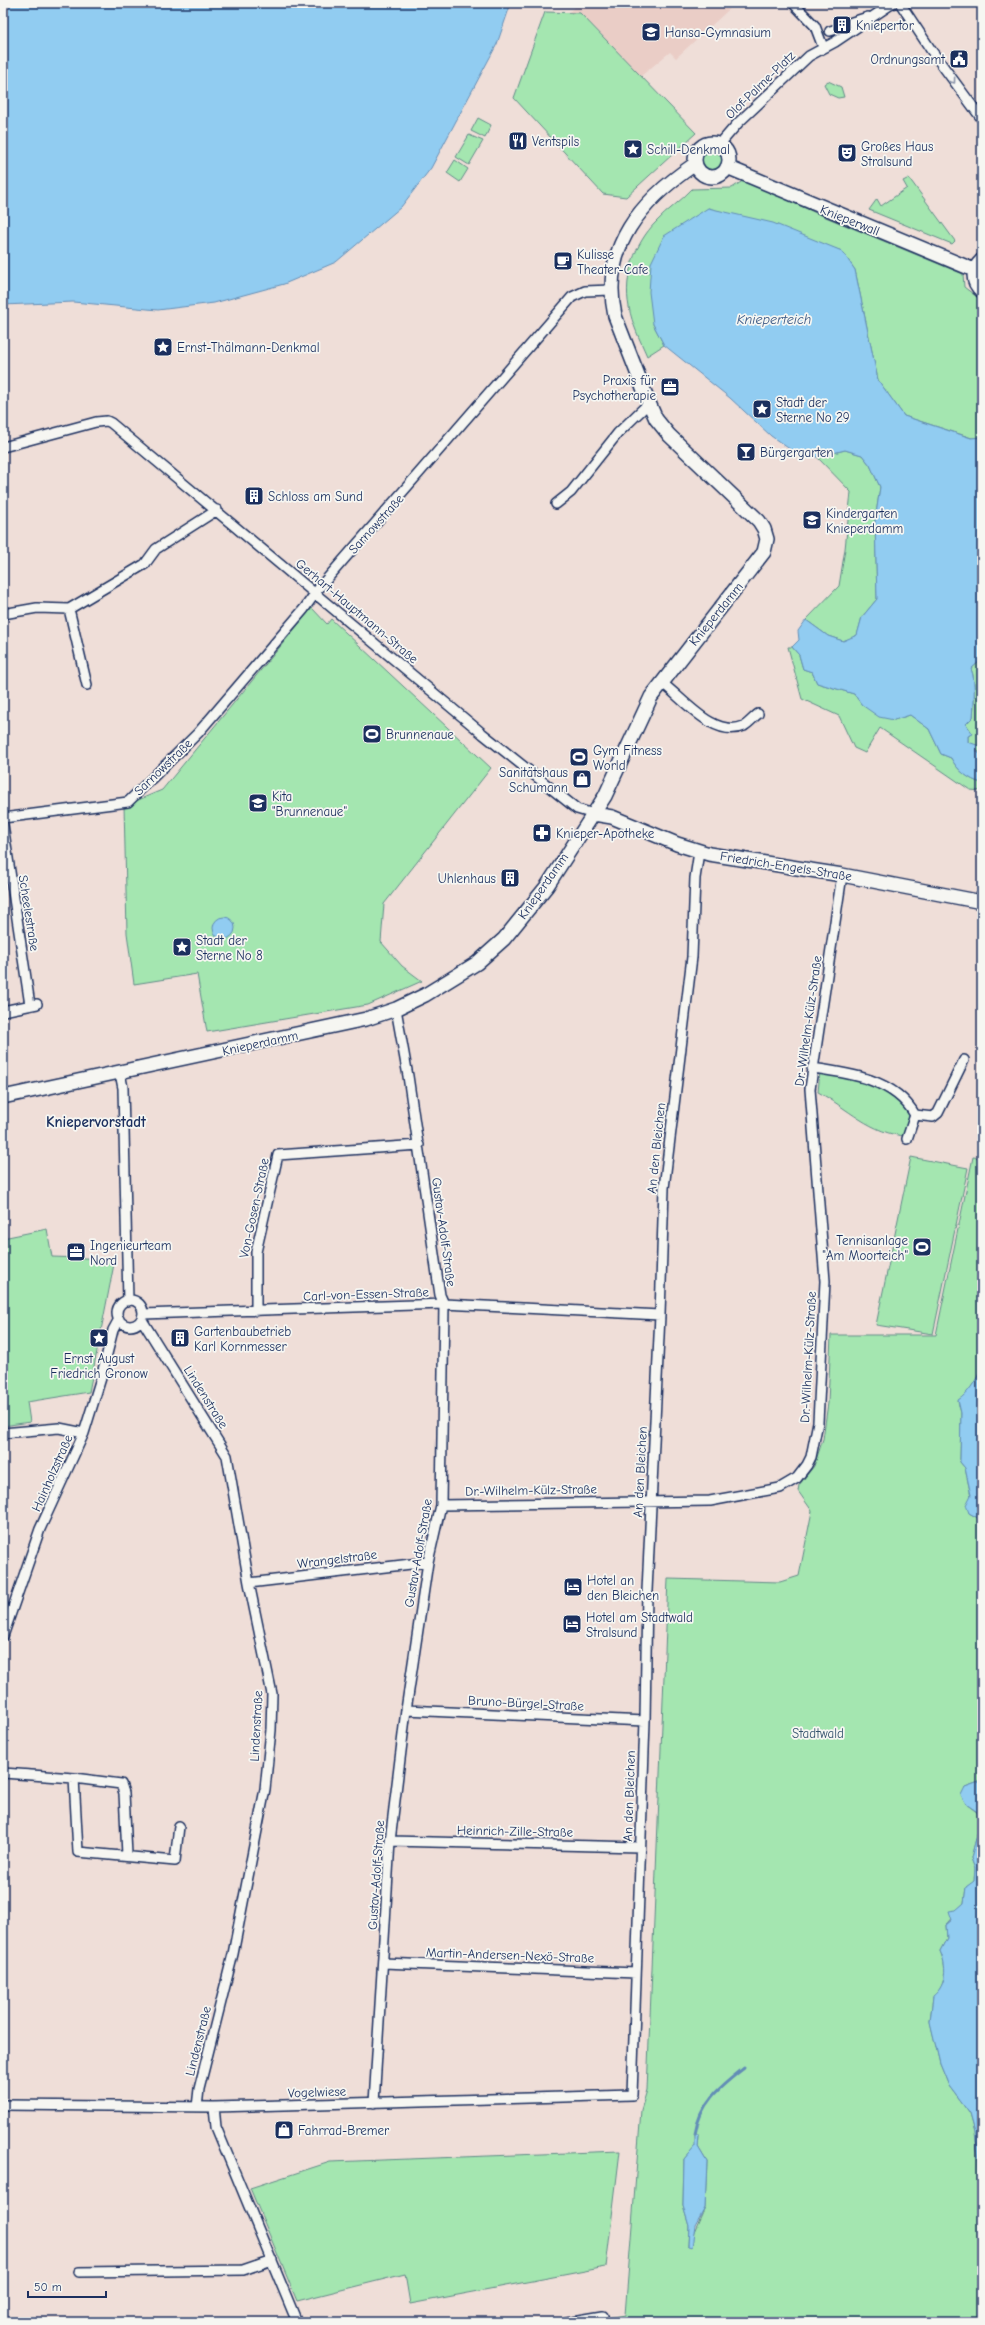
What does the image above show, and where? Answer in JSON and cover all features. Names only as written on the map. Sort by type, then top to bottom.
[{"type":"street","points":[[793,3],[815,26],[823,47]]},
{"type":"street","name":"Olof-Palme-Platz","points":[[719,145],[753,109],[809,56],[823,47],[835,42],[893,3]]},
{"type":"street","points":[[900,3],[931,50],[982,119]]},
{"type":"street","points":[[852,22],[875,16]]},
{"type":"street","points":[[708,144],[719,145],[728,157],[727,167],[720,175],[710,177],[701,173],[695,159],[699,149],[708,144]]},
{"type":"street","points":[[611,290],[617,252],[637,214],[658,192],[696,164]]},
{"type":"street","name":"Knieperwall","points":[[727,167],[978,265],[975,283],[982,291]]},
{"type":"street","name":"Knieperdamm","points":[[3,1097],[337,1026],[396,1009],[451,981],[477,963],[504,939],[532,907],[576,838],[594,814],[646,706],[661,682],[758,562],[764,552],[767,539],[764,529],[759,521],[669,435],[656,419],[615,316],[611,290]]},
{"type":"street","name":"Sarnowstraße","points":[[3,818],[128,802],[198,733],[304,609],[316,592],[572,298],[585,291],[611,290]]},
{"type":"street","points":[[556,504],[571,492],[618,433],[649,403]]},
{"type":"street","name":"Gerhart-Hauptmann-Straße","points":[[3,447],[107,421],[217,510],[577,809],[594,814]]},
{"type":"street","points":[[3,614],[36,608],[69,610],[145,564],[156,549],[217,510]]},
{"type":"street","points":[[69,610],[87,685]]},
{"type":"street","points":[[661,682],[706,720],[719,728],[734,729],[745,725],[758,714]]},
{"type":"street","name":"Friedrich-Engels-Straße","points":[[594,814],[612,817],[699,852],[842,875],[982,902]]},
{"type":"street","name":"Scheelestraße","points":[[3,825],[34,1004],[3,1010]]},
{"type":"street","name":"An den Bleichen","points":[[632,2095],[645,1721],[647,1590],[660,1315],[664,1188],[692,957],[695,878],[699,852]]},
{"type":"street","name":"Dr.-Wilhelm-Külz-Straße","points":[[441,1505],[710,1501],[780,1488],[797,1478],[811,1457],[818,1422],[820,1398],[825,1281],[810,1089],[842,875]]},
{"type":"street","name":"Gustav-Adolf-Straße","points":[[374,2103],[390,1841],[406,1710],[428,1562],[441,1505],[444,1304],[440,1295],[419,1145],[396,1009]]},
{"type":"street","points":[[915,1115],[933,1117],[938,1113],[964,1060]]},
{"type":"street","points":[[812,1068],[846,1073],[874,1081],[895,1093],[910,1106],[915,1115],[907,1139]]},
{"type":"street","points":[[120,1073],[123,1088],[128,1301]]},
{"type":"street","name":"Von-Gosen-Straße","points":[[256,1311],[256,1252],[278,1155],[419,1145]]},
{"type":"street","points":[[128,1301],[138,1303],[143,1317],[137,1325],[129,1326],[119,1319],[119,1306],[128,1301]]},
{"type":"street","name":"Carl-von-Essen-Straße","points":[[143,1317],[444,1304],[660,1315]]},
{"type":"street","name":"Lindenstraße","points":[[143,1317],[227,1456],[249,1583],[270,1678],[272,1694],[271,1730],[265,1790],[233,1954],[199,2089],[197,2107]]},
{"type":"street","name":"Hainholzstraße","points":[[3,1636],[40,1529],[84,1433],[101,1378],[113,1330],[119,1319]]},
{"type":"street","points":[[3,1433],[59,1428],[84,1433]]},
{"type":"street","name":"Wrangelstraße","points":[[249,1583],[428,1562]]},
{"type":"street","name":"Bruno-Bürgel-Straße","points":[[406,1710],[645,1721]]},
{"type":"street","points":[[3,1773],[74,1778],[121,1784],[124,1793],[127,1855]]},
{"type":"street","points":[[74,1778],[78,1852],[127,1855],[175,1861],[179,1826]]},
{"type":"street","name":"Heinrich-Zille-Straße","points":[[390,1841],[640,1847]]},
{"type":"street","name":"Martin-Andersen-Nexö-Straße","points":[[383,1963],[636,1973]]},
{"type":"street","name":"Vogelwiese","points":[[3,2105],[214,2107],[632,2095]]},
{"type":"street","points":[[214,2107],[216,2127],[297,2322]]},
{"type":"street","points":[[79,2272],[243,2270],[272,2260]]},
{"type":"street","points":[[567,2322],[603,2316],[602,2322]]},
{"type":"shaded area","name":"Hansa-Gymnasium","points":[[579,3],[736,3],[676,58],[670,52],[641,76],[580,13],[568,13]]},
{"type":"green space","points":[[545,12],[580,13],[696,133],[626,197],[603,194],[514,98]]},
{"type":"green space","points":[[828,81],[841,87],[844,97],[838,98],[829,94],[824,84]]},
{"type":"green space","points":[[478,118],[491,125],[485,138],[471,131]]},
{"type":"green space","points":[[469,135],[483,141],[469,165],[456,157]]},
{"type":"green space","points":[[712,150],[719,153],[722,160],[719,167],[712,170],[705,167],[702,160],[705,153]]},
{"type":"green space","points":[[455,160],[468,169],[460,182],[447,173]]},
{"type":"green space","points":[[909,178],[955,241],[952,244],[869,210],[877,199],[881,206],[907,188],[903,181]]},
{"type":"green space","points":[[744,180],[816,213],[963,274],[964,287],[982,301],[982,437],[972,438],[904,416],[878,380],[855,270],[842,251],[740,217],[708,208],[653,324],[664,345],[647,356],[632,320],[628,296],[629,272],[632,261],[642,240],[660,218],[692,189],[732,188]]},
{"type":"green space","points":[[845,450],[862,455],[870,465],[880,487],[875,521],[877,599],[862,617],[857,636],[843,641],[828,636],[806,620],[839,586],[845,549],[851,492],[817,457]]},
{"type":"green space","points":[[312,608],[327,624],[331,619],[491,768],[384,904],[381,942],[402,966],[422,981],[368,1005],[207,1032],[197,974],[134,984],[127,933],[124,806],[162,790]]},
{"type":"green space","points":[[788,647],[792,647],[799,655],[803,669],[812,672],[817,683],[854,694],[862,705],[894,720],[910,715],[929,729],[941,754],[951,758],[957,767],[968,777],[982,783],[982,791],[970,790],[880,728],[865,753],[854,748],[839,716],[802,699]]},
{"type":"green space","points":[[982,659],[982,755],[968,742],[968,736],[972,734],[966,724],[973,717],[974,685],[973,673],[971,669]]},
{"type":"green space","points":[[820,1071],[845,1074],[894,1094],[914,1115],[907,1136],[882,1131],[871,1126],[818,1092]]},
{"type":"green space","name":"Tennisanlage \"Am Moorteich\"","points":[[911,1157],[968,1168],[933,1334],[876,1325]]},
{"type":"green space","name":"Stadtwald","points":[[973,1157],[982,1158],[982,1367],[972,1386],[958,1401],[961,1413],[960,1462],[965,1468],[971,1496],[969,1513],[978,1518],[982,1528],[982,1781],[965,1787],[966,1804],[978,1813],[980,1823],[971,1858],[975,1869],[974,1882],[966,1887],[964,1903],[946,1925],[947,1938],[940,1951],[945,1969],[944,1976],[941,1987],[933,1997],[930,2021],[940,2064],[949,2086],[970,2114],[975,2132],[981,2180],[979,2186],[982,2188],[982,2322],[608,2322],[608,2318],[625,2315],[641,2110],[647,2090],[668,1579],[780,1582],[799,1576],[812,1511],[798,1491],[799,1485],[814,1466],[823,1439],[828,1403],[831,1335],[936,1335]],"holes":[[[695,2134],[699,2135],[698,2147],[707,2162],[705,2208],[688,2246],[689,2226],[683,2206],[684,2159],[696,2146]]]},
{"type":"green space","points":[[47,1229],[52,1257],[115,1259],[89,1392],[27,1402],[30,1422],[3,1426],[3,1238]]},
{"type":"green space","points":[[620,2151],[606,2267],[410,2304],[405,2274],[297,2301],[250,2188],[330,2162]]},
{"type":"water","points":[[3,3],[511,3],[497,44],[431,168],[401,207],[336,262],[284,284],[214,303],[158,310],[73,302],[3,305]]},
{"type":"water","name":"Knieperteich","points":[[708,208],[773,223],[842,251],[855,270],[878,380],[904,416],[971,438],[982,437],[982,659],[971,669],[974,686],[973,717],[966,724],[973,734],[968,736],[968,742],[977,745],[977,752],[982,755],[982,783],[968,777],[957,767],[951,758],[941,754],[929,729],[910,715],[894,720],[879,717],[862,705],[854,694],[817,683],[812,672],[803,669],[799,655],[792,647],[799,640],[798,631],[806,620],[828,636],[843,641],[857,635],[862,617],[877,599],[875,521],[880,487],[870,465],[862,455],[845,450],[817,457],[808,456],[791,450],[771,436],[730,398],[664,345],[653,324],[649,292],[651,263],[664,236]]},
{"type":"water","points":[[220,917],[228,917],[235,924],[235,932],[228,939],[220,939],[213,932],[213,924]]},
{"type":"water","points":[[982,1367],[982,1528],[978,1518],[969,1513],[966,1505],[971,1495],[965,1468],[960,1462],[961,1413],[958,1400],[972,1385]]},
{"type":"water","points":[[982,1781],[982,2188],[979,2186],[981,2179],[975,2132],[970,2114],[949,2086],[940,2064],[930,2022],[933,1996],[938,1992],[943,1981],[945,1969],[940,1951],[947,1938],[946,1925],[952,1920],[949,1911],[956,1910],[964,1903],[966,1887],[974,1881],[975,1869],[971,1858],[980,1823],[979,1813],[966,1804],[961,1795],[965,1787]]},
{"type":"water","points":[[695,2134],[699,2134],[698,2147],[707,2162],[705,2208],[695,2226],[692,2247],[688,2246],[689,2226],[683,2206],[684,2159],[695,2146]]},
{"type":"waterway","points":[[695,2134],[701,2113],[706,2104],[719,2089],[744,2068]]},
{"type":"place","name":"Kniepertor","points":[[842,25]]},
{"type":"place","name":"Hansa-Gymnasium","points":[[651,32]]},
{"type":"place","name":"Ordnungsamt","points":[[959,59]]},
{"type":"place","name":"Ventspils","points":[[518,141]]},
{"type":"place","name":"Schill-Denkmal","points":[[633,149]]},
{"type":"place","name":"Großes Haus Stralsund","points":[[847,153]]},
{"type":"place","name":"Kulisse Theater-Cafe","points":[[563,261]]},
{"type":"place","name":"Ernst-Thälmann-Denkmal","points":[[163,347]]},
{"type":"place","name":"Praxis für Psychotherapie","points":[[670,387]]},
{"type":"place","name":"Stadt der Sterne No 29","points":[[762,409]]},
{"type":"place","name":"Bürgergarten","points":[[746,452]]},
{"type":"place","name":"Schloss am Sund","points":[[254,496]]},
{"type":"place","name":"Kindergarten Knieperdamm","points":[[812,520]]},
{"type":"place","name":"Brunnenaue","points":[[372,734]]},
{"type":"place","name":"Gym Fitness World","points":[[579,757]]},
{"type":"place","name":"Sanitätshaus Schumann","points":[[582,779]]},
{"type":"place","name":"Kita \"Brunnenaue\"","points":[[258,803]]},
{"type":"place","name":"Knieper-Apotheke","points":[[542,833]]},
{"type":"place","name":"Uhlenhaus","points":[[510,878]]},
{"type":"place","name":"Stadt der Sterne No 8","points":[[182,947]]},
{"type":"place","name":"Tennisanlage \"Am Moorteich\"","points":[[922,1247]]},
{"type":"place","name":"Ingenieurteam Nord","points":[[76,1252]]},
{"type":"place","name":"Ernst August Friedrich Gronow","points":[[99,1338]]},
{"type":"place","name":"Gartenbaubetrieb Karl Kornmesser","points":[[180,1338]]},
{"type":"place","name":"Hotel an den Bleichen","points":[[573,1587]]},
{"type":"place","name":"Hotel am Stadtwald Stralsund","points":[[572,1624]]},
{"type":"place","name":"Fahrrad-Bremer","points":[[284,2130]]},
{"type":"district","name":"Kniepervorstadt","points":[[96,1122]]}]
